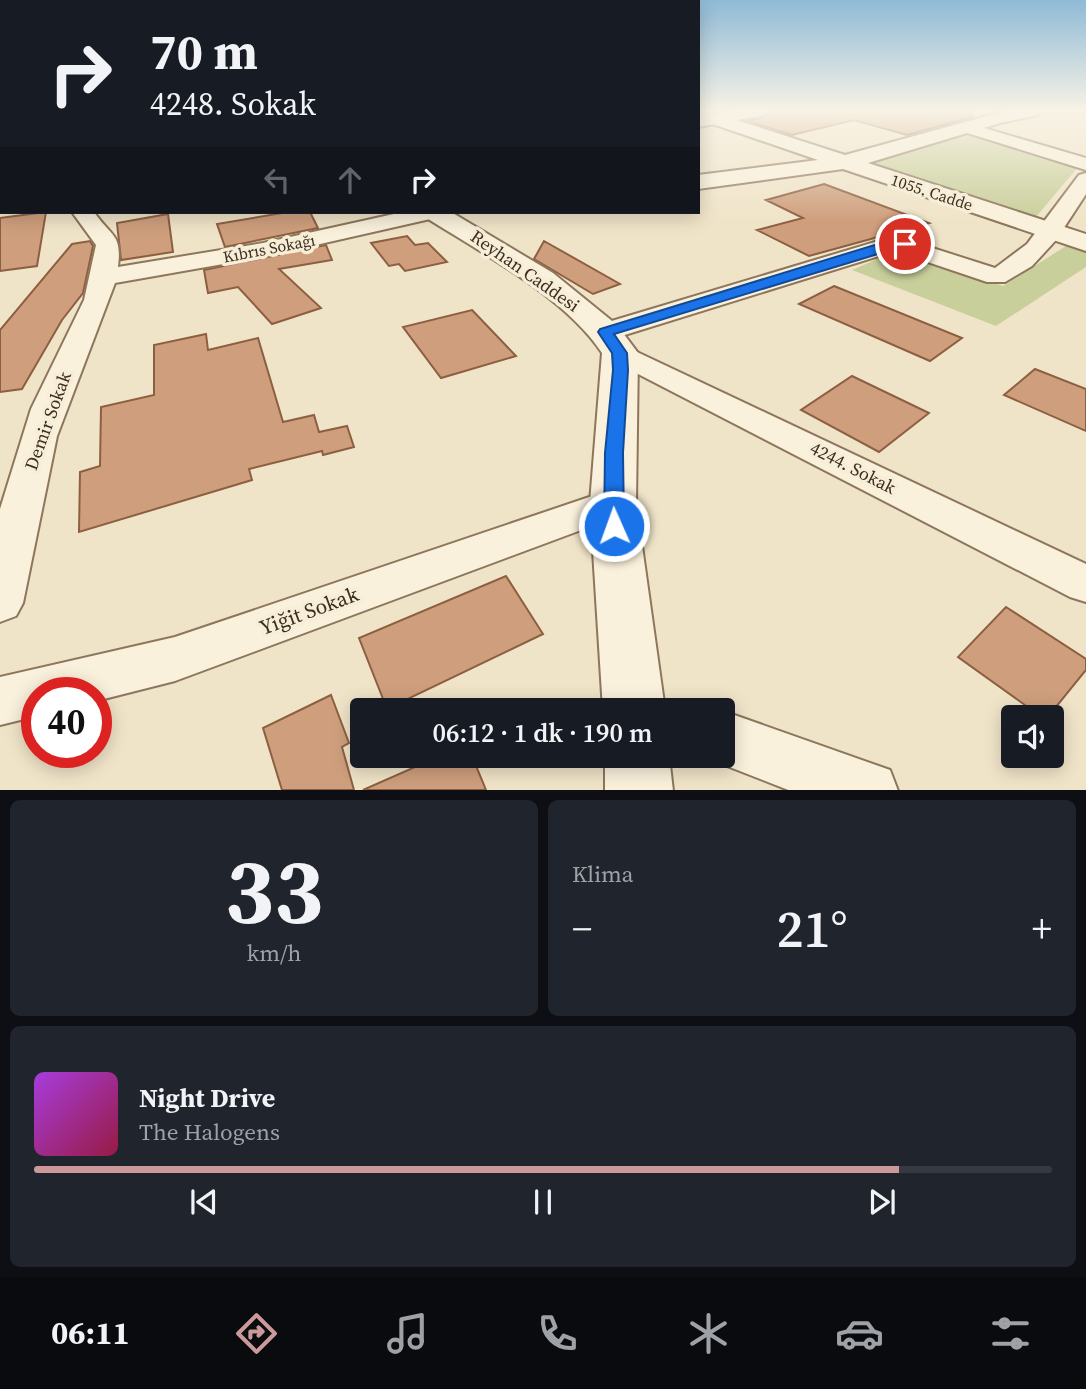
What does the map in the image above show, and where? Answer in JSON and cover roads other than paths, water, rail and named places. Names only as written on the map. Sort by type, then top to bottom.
[{"type":"street","name":"1055. Cadde","points":[[796,148],[1086,243]]},
{"type":"street","points":[[700,182],[797,172],[896,148]]},
{"type":"street","points":[[1033,148],[1086,164]]},
{"type":"street","points":[[635,698],[612,503],[612,342],[895,243],[996,277],[1006,274],[1052,232],[1086,179]]},
{"type":"street","name":"Demir Sokak","points":[[0,603],[26,480],[59,382],[91,321],[106,277],[108,243],[99,236],[84,214]]},
{"type":"street","name":"Kıbrıs Sokağı","points":[[106,277],[263,250],[424,214]]},
{"type":"street","name":"Reyhan Caddesi","points":[[436,214],[542,279],[612,342]]},
{"type":"street","name":"4244. Sokak","points":[[612,342],[1086,584]]},
{"type":"street","name":"Yiğit Sokak","points":[[0,701],[175,659],[612,503]]},
{"type":"street","points":[[735,742],[869,790]]},
{"type":"street","points":[[639,768],[639,790]]}]
